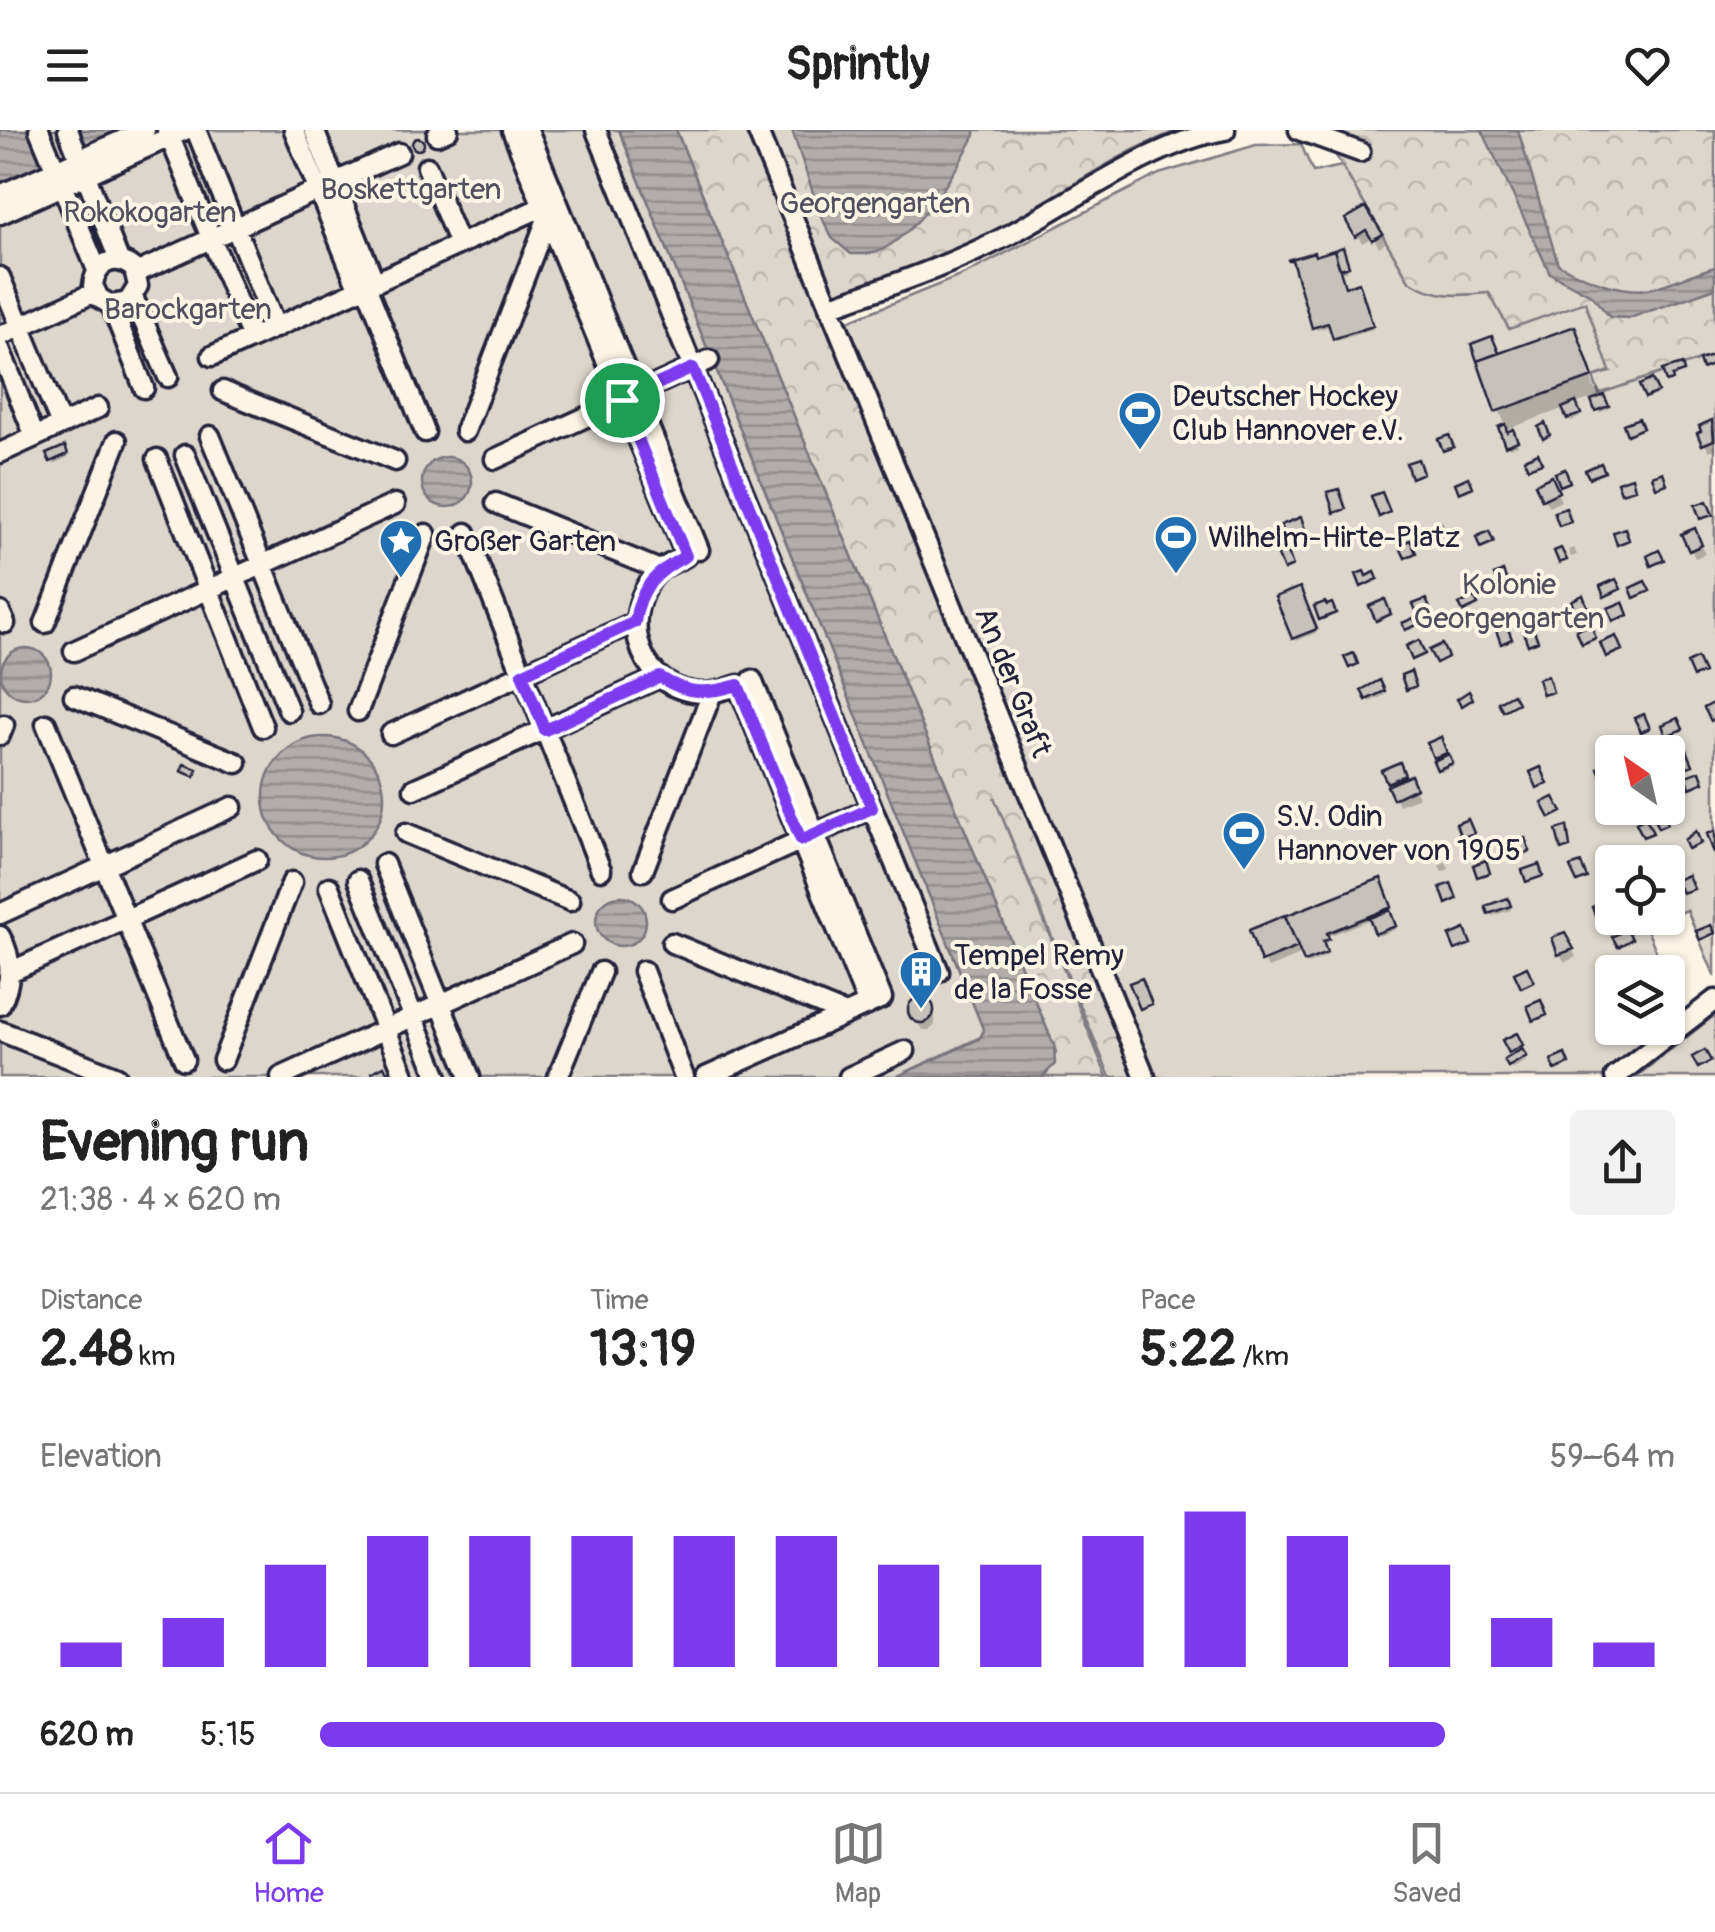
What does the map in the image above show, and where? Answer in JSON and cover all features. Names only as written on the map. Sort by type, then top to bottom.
[{"type":"street","points":[[39,130],[97,270]]},
{"type":"street","points":[[68,130],[119,260],[136,273],[138,286],[134,297],[122,305],[111,305],[95,292],[93,279],[105,263],[119,260]]},
{"type":"street","points":[[83,167],[144,130]]},
{"type":"street","points":[[196,130],[276,328]]},
{"type":"street","points":[[294,130],[326,186],[425,432]]},
{"type":"street","points":[[314,130],[326,186]]},
{"type":"street","points":[[512,130],[698,550]]},
{"type":"street","points":[[466,432],[549,208],[528,130]]},
{"type":"street","points":[[596,130],[701,364],[939,972]]},
{"type":"street","name":"An der Graft","points":[[757,130],[1145,1077]]},
{"type":"street","points":[[830,307],[960,260],[1153,156],[1225,130]]},
{"type":"street","points":[[1299,130],[1360,152]]},
{"type":"street","points":[[0,195],[58,178],[174,132],[211,239],[252,338]]},
{"type":"street","points":[[136,273],[398,152]]},
{"type":"street","points":[[427,167],[458,244]]},
{"type":"street","points":[[0,214],[58,178]]},
{"type":"street","points":[[212,356],[458,244],[549,208]]},
{"type":"street","points":[[0,277],[61,425]]},
{"type":"street","points":[[0,336],[95,292]]},
{"type":"street","points":[[134,297],[168,376]]},
{"type":"street","points":[[111,305],[144,388]]},
{"type":"street","points":[[0,349],[36,437]]},
{"type":"street","points":[[494,459],[701,364]]},
{"type":"street","points":[[223,391],[394,461]]},
{"type":"street","points":[[629,397],[686,556],[660,570],[643,591],[635,622],[642,654],[660,677],[691,692],[712,693],[738,685],[882,998],[706,1077]]},
{"type":"street","points":[[0,453],[98,408]]},
{"type":"street","points":[[210,436],[319,704]]},
{"type":"street","points":[[44,624],[117,440]]},
{"type":"street","points":[[185,454],[289,711]]},
{"type":"street","points":[[157,459],[263,727]]},
{"type":"street","points":[[496,502],[660,570]]},
{"type":"street","points":[[74,651],[395,504]]},
{"type":"street","points":[[466,533],[601,870]]},
{"type":"street","points":[[358,711],[426,534]]},
{"type":"street","points":[[391,734],[635,622]]},
{"type":"street","points":[[414,789],[660,677]]},
{"type":"street","points":[[752,680],[808,837]]},
{"type":"street","points":[[642,870],[712,693]]},
{"type":"street","points":[[74,696],[237,764]]},
{"type":"street","points":[[46,724],[184,1060]]},
{"type":"street","points":[[0,914],[232,807]]},
{"type":"street","points":[[672,899],[872,808]]},
{"type":"street","points":[[406,834],[570,901]]},
{"type":"street","points":[[10,972],[258,860]]},
{"type":"street","points":[[384,864],[470,1077]]},
{"type":"street","points":[[358,880],[438,1077]]},
{"type":"street","points":[[223,1060],[292,882]]},
{"type":"street","points":[[329,887],[406,1077]]},
{"type":"street","points":[[0,936],[10,972],[0,1005]]},
{"type":"street","points":[[672,943],[845,1014]]},
{"type":"street","points":[[280,1077],[572,944]]},
{"type":"street","points":[[643,971],[684,1077]]},
{"type":"street","points":[[558,1077],[602,972]]},
{"type":"street","points":[[1615,1077],[1715,1000]]},
{"type":"street","points":[[0,1031],[117,1077]]},
{"type":"street","points":[[849,1077],[905,1051]]},
{"type":"green space","name":"Großer Garten","points":[[0,130],[619,130],[983,1036],[896,1077],[0,1077]]},
{"type":"green space","points":[[676,130],[754,130],[1140,1077],[1110,1077],[994,797],[1107,1077],[1042,1077],[1056,1052],[1054,1046]]},
{"type":"green space","name":"Georgengarten","points":[[762,130],[1179,130],[1130,152],[970,243],[832,299]]},
{"type":"green space","points":[[1321,130],[1715,130],[1715,355],[1599,394],[1593,377],[1610,372],[1509,329],[1489,293],[1448,295],[1409,281]]},
{"type":"green space","name":"Kolonie Georgengarten","points":[[1301,144],[1313,172],[1342,166],[1409,281],[1419,287],[1448,295],[1489,293],[1509,329],[1585,302],[1610,371],[1593,377],[1599,394],[1715,355],[1715,977],[1685,911],[1685,845],[1595,845],[1595,935],[1649,935],[1658,955],[1595,955],[1595,1045],[1647,1045],[1605,1077],[1152,1077],[846,322],[965,274],[1159,174],[1256,145]]},
{"type":"green space","points":[[1715,1015],[1715,1077],[1636,1077],[1677,1045],[1685,1045],[1685,1039]]},
{"type":"shaded area","points":[[0,130],[33,130],[48,168],[0,190]]},
{"type":"shaded area","points":[[72,130],[131,130],[81,153]]},
{"type":"shaded area","points":[[619,130],[676,130],[1054,1046],[1055,1064],[1042,1077],[896,1077],[979,1039],[984,1031]]},
{"type":"shaded area","points":[[792,130],[975,130],[975,135],[947,183],[911,228],[878,252],[851,254],[832,238],[820,214]]},
{"type":"shaded area","points":[[1482,130],[1518,130],[1558,264],[1604,284],[1642,290],[1715,267],[1715,288],[1630,318],[1610,317],[1591,295],[1550,273]]},
{"type":"shaded area","points":[[447,457],[465,464],[472,482],[465,500],[447,507],[429,500],[422,482],[429,464]]},
{"type":"shaded area","points":[[26,648],[44,655],[51,673],[44,691],[26,698],[8,691],[1,673],[8,655]]},
{"type":"shaded area","points":[[324,737],[347,741],[366,755],[380,774],[384,797],[380,820],[366,839],[347,853],[324,857],[301,853],[282,839],[268,820],[264,797],[268,774],[282,755],[301,741]]},
{"type":"shaded area","points":[[621,896],[639,903],[646,921],[639,939],[621,946],[603,939],[596,921],[603,903]]},
{"type":"building","points":[[413,139],[423,139],[423,149],[413,149]]},
{"type":"building","points":[[1366,207],[1383,234],[1372,240],[1366,230],[1355,237],[1345,219]]},
{"type":"building","points":[[1343,247],[1349,266],[1340,269],[1334,250]]},
{"type":"building","points":[[1334,250],[1345,287],[1359,282],[1373,326],[1333,339],[1328,323],[1312,328],[1292,260],[1287,260]]},
{"type":"building","points":[[1575,326],[1593,377],[1495,412],[1477,361]]},
{"type":"building","points":[[1492,336],[1499,353],[1477,361],[1471,344]]},
{"type":"building","points":[[1715,355],[1715,364],[1702,369],[1699,360]]},
{"type":"building","points":[[1682,364],[1684,372],[1666,382],[1662,370]]},
{"type":"building","points":[[1652,379],[1658,392],[1645,398],[1639,385]]},
{"type":"building","points":[[1604,395],[1609,406],[1595,411],[1591,400]]},
{"type":"building","points":[[1576,402],[1581,414],[1567,419],[1562,408]]},
{"type":"building","points":[[1639,418],[1643,428],[1627,435],[1623,424]]},
{"type":"building","points":[[1712,420],[1714,440],[1702,445],[1697,433],[1701,431],[1699,426]]},
{"type":"building","points":[[1545,423],[1550,435],[1543,439],[1538,427]]},
{"type":"building","points":[[1505,424],[1507,432],[1513,429],[1518,441],[1505,446],[1498,427]]},
{"type":"building","points":[[1449,435],[1454,447],[1443,451],[1438,439]]},
{"type":"building","points":[[65,446],[68,454],[50,462],[46,454]]},
{"type":"building","points":[[1538,453],[1542,463],[1528,468],[1524,459]]},
{"type":"building","points":[[1418,459],[1423,473],[1411,478],[1406,463]]},
{"type":"building","points":[[1601,463],[1605,472],[1589,478],[1585,470]]},
{"type":"building","points":[[1565,469],[1570,482],[1560,486],[1555,473]]},
{"type":"building","points":[[1663,472],[1667,484],[1656,488],[1652,476]]},
{"type":"building","points":[[1552,476],[1559,492],[1542,500],[1535,484]]},
{"type":"building","points":[[1469,477],[1473,487],[1459,493],[1455,483]]},
{"type":"building","points":[[1632,477],[1635,489],[1621,493],[1617,482]]},
{"type":"building","points":[[1339,489],[1346,509],[1334,513],[1327,492]]},
{"type":"building","points":[[1382,492],[1390,512],[1379,517],[1371,496]]},
{"type":"building","points":[[1707,501],[1713,515],[1700,519],[1695,505]]},
{"type":"building","points":[[1566,508],[1571,522],[1559,526],[1554,512]]},
{"type":"building","points":[[1301,517],[1305,529],[1286,537],[1281,525]]},
{"type":"building","points":[[1441,523],[1445,531],[1433,537],[1429,529]]},
{"type":"building","points":[[1625,528],[1629,540],[1617,545],[1613,532]]},
{"type":"building","points":[[1695,528],[1702,545],[1689,551],[1681,534]]},
{"type":"building","points":[[1489,531],[1494,542],[1480,548],[1476,537]]},
{"type":"building","points":[[1410,540],[1416,553],[1405,558],[1399,545]]},
{"type":"building","points":[[1561,548],[1567,560],[1559,563],[1554,551]]},
{"type":"building","points":[[1287,549],[1293,566],[1284,570],[1277,553]]},
{"type":"building","points":[[1659,550],[1664,560],[1651,566],[1647,556]]},
{"type":"building","points":[[1364,571],[1366,576],[1375,572],[1378,579],[1361,587],[1356,574]]},
{"type":"building","points":[[1503,571],[1509,586],[1500,590],[1494,575]]},
{"type":"building","points":[[1616,579],[1621,589],[1604,597],[1600,586]]},
{"type":"building","points":[[1645,581],[1650,591],[1634,598],[1630,588]]},
{"type":"building","points":[[1300,587],[1317,629],[1292,639],[1275,597]]},
{"type":"building","points":[[1583,595],[1588,608],[1576,613],[1571,601]]},
{"type":"building","points":[[1474,597],[1478,605],[1463,612],[1459,604]]},
{"type":"building","points":[[1385,599],[1391,614],[1376,621],[1369,606]]},
{"type":"building","points":[[1426,599],[1432,613],[1420,619],[1413,604]]},
{"type":"building","points":[[1623,602],[1628,615],[1613,621],[1608,608]]},
{"type":"building","points":[[1332,603],[1336,613],[1319,620],[1314,606]]},
{"type":"building","points":[[1414,618],[1417,625],[1405,630],[1402,623]]},
{"type":"building","points":[[1532,625],[1538,641],[1528,645],[1522,629]]},
{"type":"building","points":[[1591,625],[1596,638],[1582,644],[1576,630]]},
{"type":"building","points":[[1507,626],[1512,639],[1501,644],[1496,630]]},
{"type":"building","points":[[1616,636],[1622,650],[1606,657],[1600,643]]},
{"type":"building","points":[[1419,640],[1425,654],[1412,660],[1406,646]]},
{"type":"building","points":[[1442,644],[1448,657],[1436,663],[1429,650]]},
{"type":"building","points":[[1354,653],[1358,664],[1349,668],[1344,657]]},
{"type":"building","points":[[1697,658],[1704,673],[1693,677],[1687,663]]},
{"type":"building","points":[[1411,671],[1416,686],[1406,690],[1401,675]]},
{"type":"building","points":[[1548,676],[1553,692],[1543,695],[1538,679]]},
{"type":"building","points":[[1380,680],[1385,691],[1366,700],[1361,690]]},
{"type":"building","points":[[1469,691],[1473,699],[1462,706],[1457,699]]},
{"type":"building","points":[[1513,694],[1518,703],[1503,711],[1498,702]]},
{"type":"building","points":[[1715,702],[1715,718],[1711,721],[1704,708]]},
{"type":"building","points":[[1644,714],[1650,728],[1641,732],[1634,718]]},
{"type":"building","points":[[1678,718],[1683,729],[1666,735],[1662,725]]},
{"type":"building","points":[[1441,737],[1447,753],[1433,758],[1427,743]]},
{"type":"building","points":[[1685,751],[1693,765],[1685,768]]},
{"type":"building","points":[[1449,754],[1453,763],[1437,770],[1433,761]]},
{"type":"building","points":[[1400,762],[1405,775],[1387,783],[1381,770]]},
{"type":"building","points":[[184,764],[197,769],[195,777],[181,771]]},
{"type":"building","points":[[1541,767],[1548,784],[1537,788],[1530,772]]},
{"type":"building","points":[[1700,771],[1704,782],[1690,788],[1686,776]]},
{"type":"building","points":[[1411,775],[1416,788],[1393,799],[1387,786]]},
{"type":"building","points":[[1554,797],[1562,812],[1550,818],[1542,803]]},
{"type":"building","points":[[1468,819],[1474,833],[1461,838],[1456,824]]},
{"type":"building","points":[[1637,825],[1649,825],[1653,833],[1643,837]]},
{"type":"building","points":[[1567,826],[1570,847],[1561,850],[1556,830]]},
{"type":"building","points":[[1696,831],[1701,843],[1688,849],[1684,840]]},
{"type":"building","points":[[1715,831],[1715,853],[1714,853],[1707,834]]},
{"type":"building","points":[[1525,838],[1530,851],[1518,856],[1512,843]]},
{"type":"building","points":[[1486,860],[1490,873],[1477,877],[1473,865]]},
{"type":"building","points":[[1581,863],[1587,878],[1577,882],[1570,867]]},
{"type":"building","points":[[1539,864],[1543,876],[1526,882],[1522,870]]},
{"type":"building","points":[[1688,875],[1694,889],[1685,892]]},
{"type":"building","points":[[1381,878],[1392,907],[1327,933],[1329,939],[1323,941],[1327,953],[1304,962],[1285,916]]},
{"type":"building","points":[[1451,883],[1457,899],[1446,904],[1440,887]]},
{"type":"building","points":[[1508,898],[1511,906],[1488,914],[1485,906]]},
{"type":"building","points":[[1390,910],[1396,926],[1375,934],[1369,918]]},
{"type":"building","points":[[1285,915],[1298,947],[1261,962],[1249,930]]},
{"type":"building","points":[[1711,925],[1715,933],[1700,940],[1696,931]]},
{"type":"building","points":[[1465,929],[1471,944],[1455,950],[1449,936]]},
{"type":"building","points":[[1565,933],[1574,949],[1558,955],[1552,938]]},
{"type":"building","points":[[1630,935],[1632,939],[1618,947],[1612,937]]},
{"type":"building","points":[[1527,967],[1534,982],[1521,988],[1514,973]]},
{"type":"building","points":[[1142,978],[1152,1004],[1140,1009],[1129,983]]},
{"type":"building","name":"Tempel Remy de la Fosse","points":[[921,997],[930,1001],[934,1010],[930,1019],[921,1023],[912,1019],[908,1010],[912,1001]]},
{"type":"building","points":[[1541,1000],[1547,1015],[1533,1021],[1527,1006]]},
{"type":"building","points":[[1517,1033],[1523,1045],[1509,1053],[1502,1040]]},
{"type":"building","points":[[1522,1049],[1527,1056],[1508,1067],[1504,1060]]},
{"type":"building","points":[[1705,1050],[1711,1061],[1698,1068],[1692,1057]]},
{"type":"building","points":[[1565,1054],[1569,1064],[1555,1070],[1551,1060]]},
{"type":"building","points":[[384,1066],[389,1076],[374,1077],[372,1072]]},
{"type":"place","name":"Deutscher Hockey Club Hannover e.V.","points":[[1140,451]]},
{"type":"place","name":"Wilhelm-Hirte-Platz","points":[[1176,575]]},
{"type":"place","name":"Großer Garten","points":[[401,579]]},
{"type":"place","name":"S.V. Odin Hannover von 1905","points":[[1244,871]]},
{"type":"place","name":"Tempel Remy de la Fosse","points":[[921,1010]]},
{"type":"route","points":[[693,368],[872,808],[801,840],[738,685],[712,693],[691,692],[660,677],[545,730],[522,674],[635,622],[643,591],[660,570],[686,556],[622,400],[693,368]]},
{"type":"park label","name":"Boskettgarten","points":[[411,189]]},
{"type":"park label","name":"Rokokogarten","points":[[150,212]]},
{"type":"park label","name":"Barockgarten","points":[[188,309]]}]
